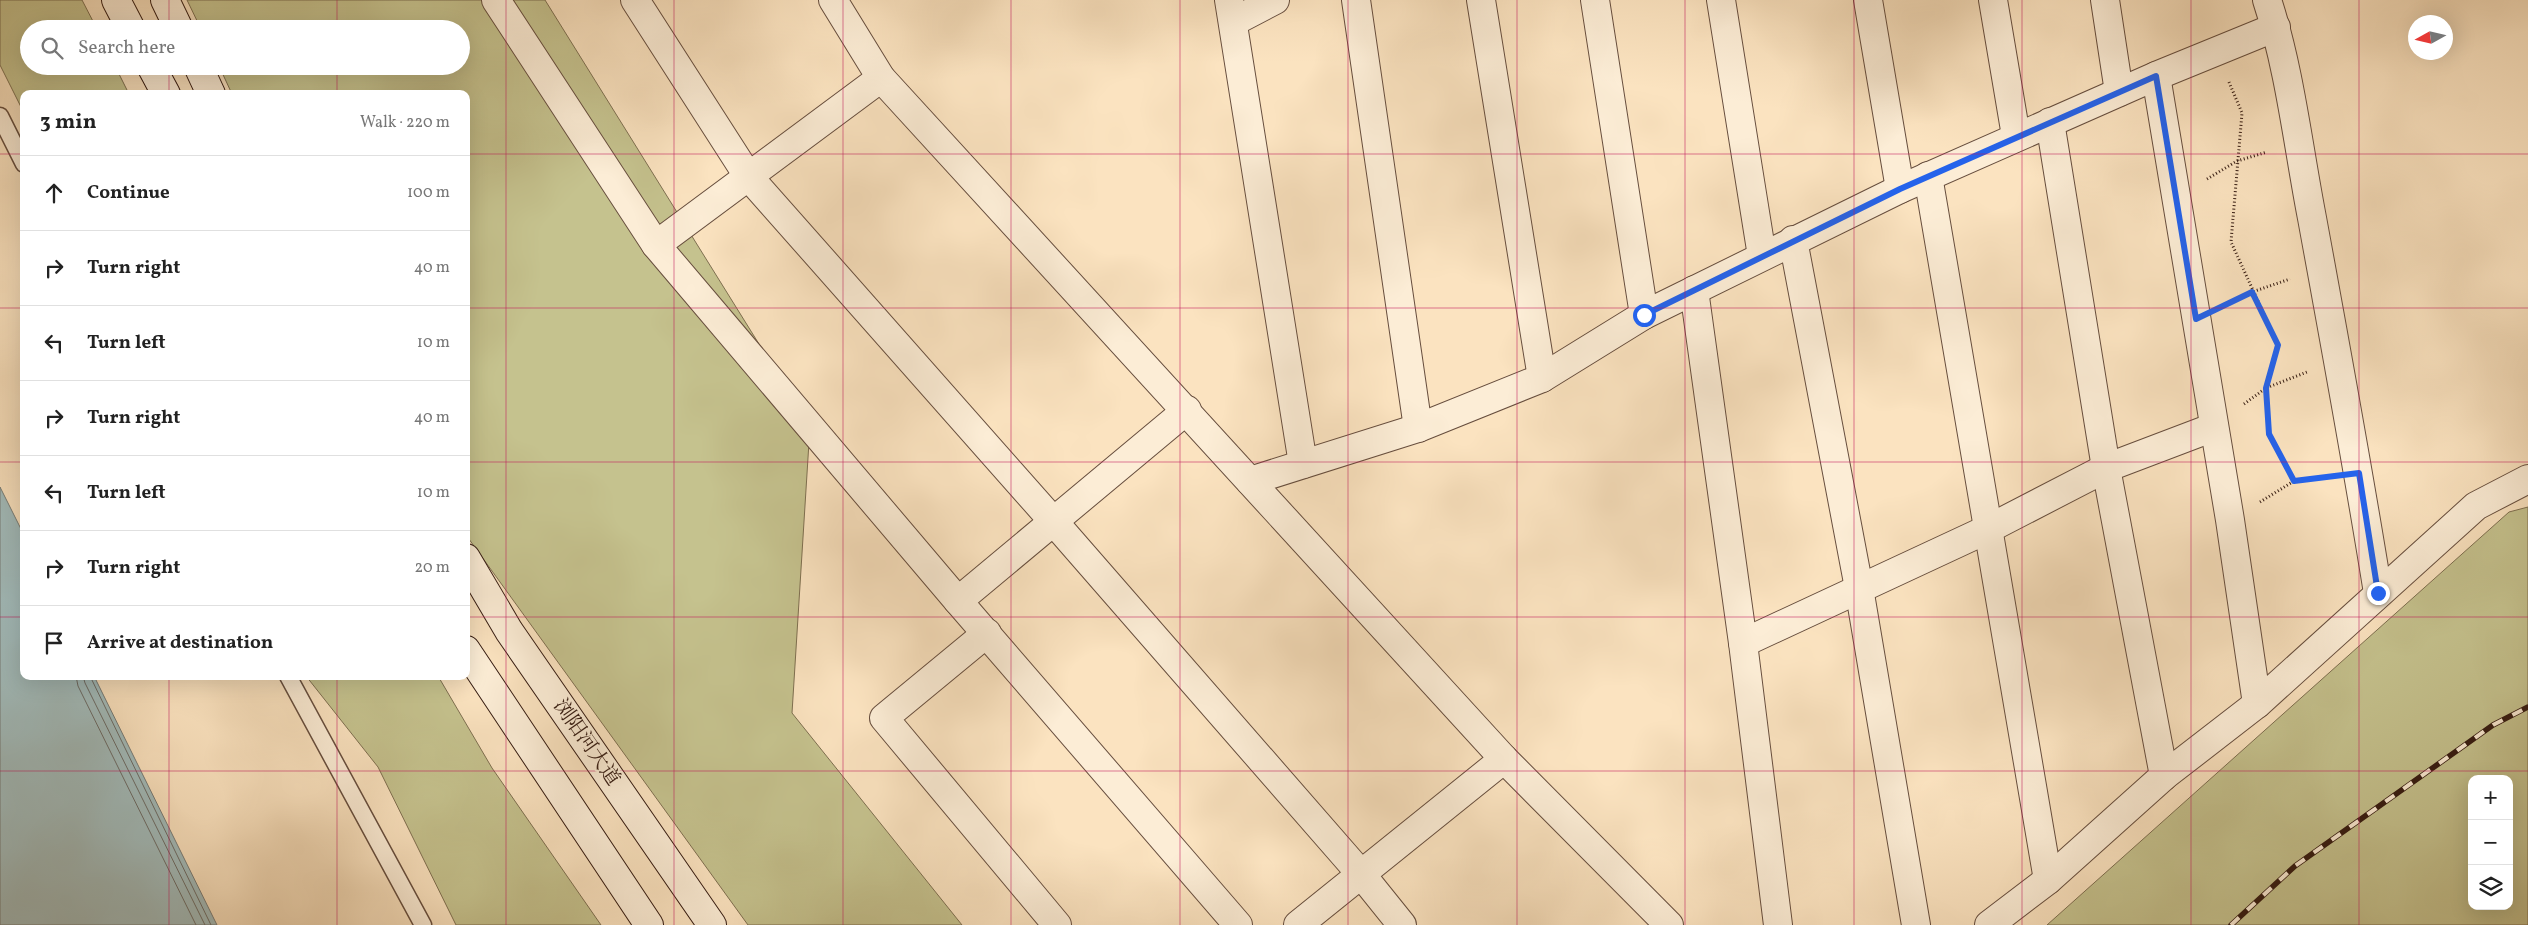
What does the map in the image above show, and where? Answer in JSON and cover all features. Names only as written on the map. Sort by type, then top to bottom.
[{"type":"street","points":[[116,0],[127,20]]},
{"type":"street","points":[[165,0],[175,20]]},
{"type":"street","points":[[496,0],[656,245],[958,601],[1238,925]]},
{"type":"street","points":[[635,0],[748,176],[1054,522],[1361,874],[1402,925]]},
{"type":"street","points":[[833,0],[881,78],[1504,760],[1669,925]]},
{"type":"street","points":[[1275,0],[1231,11],[1303,464]]},
{"type":"street","points":[[1356,0],[1418,428]]},
{"type":"street","points":[[1481,0],[1542,378]]},
{"type":"street","points":[[1595,0],[1644,315]]},
{"type":"street","points":[[1721,0],[1762,256]]},
{"type":"street","points":[[1868,0],[1900,189]]},
{"type":"street","points":[[1993,0],[2016,136]]},
{"type":"street","points":[[2105,0],[2119,92]]},
{"type":"street","points":[[2267,0],[2276,27],[2298,141],[2359,473],[2378,593]]},
{"type":"street","points":[[1250,481],[1418,428],[1542,378],[1644,315],[1793,240],[2016,136],[2276,27]]},
{"type":"street","points":[[156,75],[164,90]]},
{"type":"street","points":[[202,75],[209,90]]},
{"type":"street","points":[[2156,76],[2230,520],[2257,704]]},
{"type":"street","points":[[656,245],[881,78]]},
{"type":"street","points":[[2050,122],[2106,468],[2164,776]]},
{"type":"street","points":[[1928,176],[2048,880]]},
{"type":"street","points":[[1793,240],[1859,588],[1916,925]]},
{"type":"street","points":[[1694,290],[1743,643],[1778,925]]},
{"type":"street","points":[[958,601],[1186,410]]},
{"type":"street","points":[[1743,643],[1988,528],[2106,468],[2214,427]]},
{"type":"street","points":[[1989,925],[2048,880],[2164,776],[2257,704],[2476,506],[2528,479]]},
{"type":"street","name":"浏阳河大道","points":[[470,565],[509,631],[712,925]]},
{"type":"street","points":[[987,633],[884,718],[1057,925]]},
{"type":"street","points":[[470,656],[649,925]]},
{"type":"street","points":[[1298,925],[1504,760]]},
{"type":"lane","points":[[0,116],[20,156]]},
{"type":"lane","points":[[290,680],[423,925]]},
{"type":"path","points":[[2216,52],[2242,113],[2231,242],[2252,292],[2278,345],[2266,388],[2269,434],[2294,481]]},
{"type":"path","points":[[2176,197],[2237,162],[2298,141]]},
{"type":"path","points":[[2196,319],[2252,292],[2321,269]]},
{"type":"path","points":[[2214,427],[2266,388],[2338,360]]},
{"type":"path","points":[[2230,520],[2294,481],[2359,473]]},
{"type":"shaded area","points":[[0,0],[82,0],[92,20],[20,20],[20,75],[120,75],[127,90],[20,90],[20,105],[0,65]]},
{"type":"shaded area","points":[[187,0],[545,0],[810,426],[792,713],[962,925],[748,925],[470,541],[470,90],[230,90],[223,75],[470,75],[470,20],[197,20]]},
{"type":"shaded area","points":[[2528,507],[2528,925],[2047,925],[2509,512]]},
{"type":"shaded area","points":[[309,680],[440,680],[492,768],[601,925],[456,925],[378,767]]},
{"type":"water","points":[[0,487],[20,527],[20,680],[96,680],[217,925],[0,925]]},
{"type":"railway","points":[[2231,925],[2295,866],[2493,725],[2528,707]]},
{"type":"route","points":[[1644,315],[1900,189],[2016,136],[2156,76],[2196,319],[2252,292],[2278,345],[2266,388],[2269,434],[2294,481],[2359,473],[2378,593]]}]
